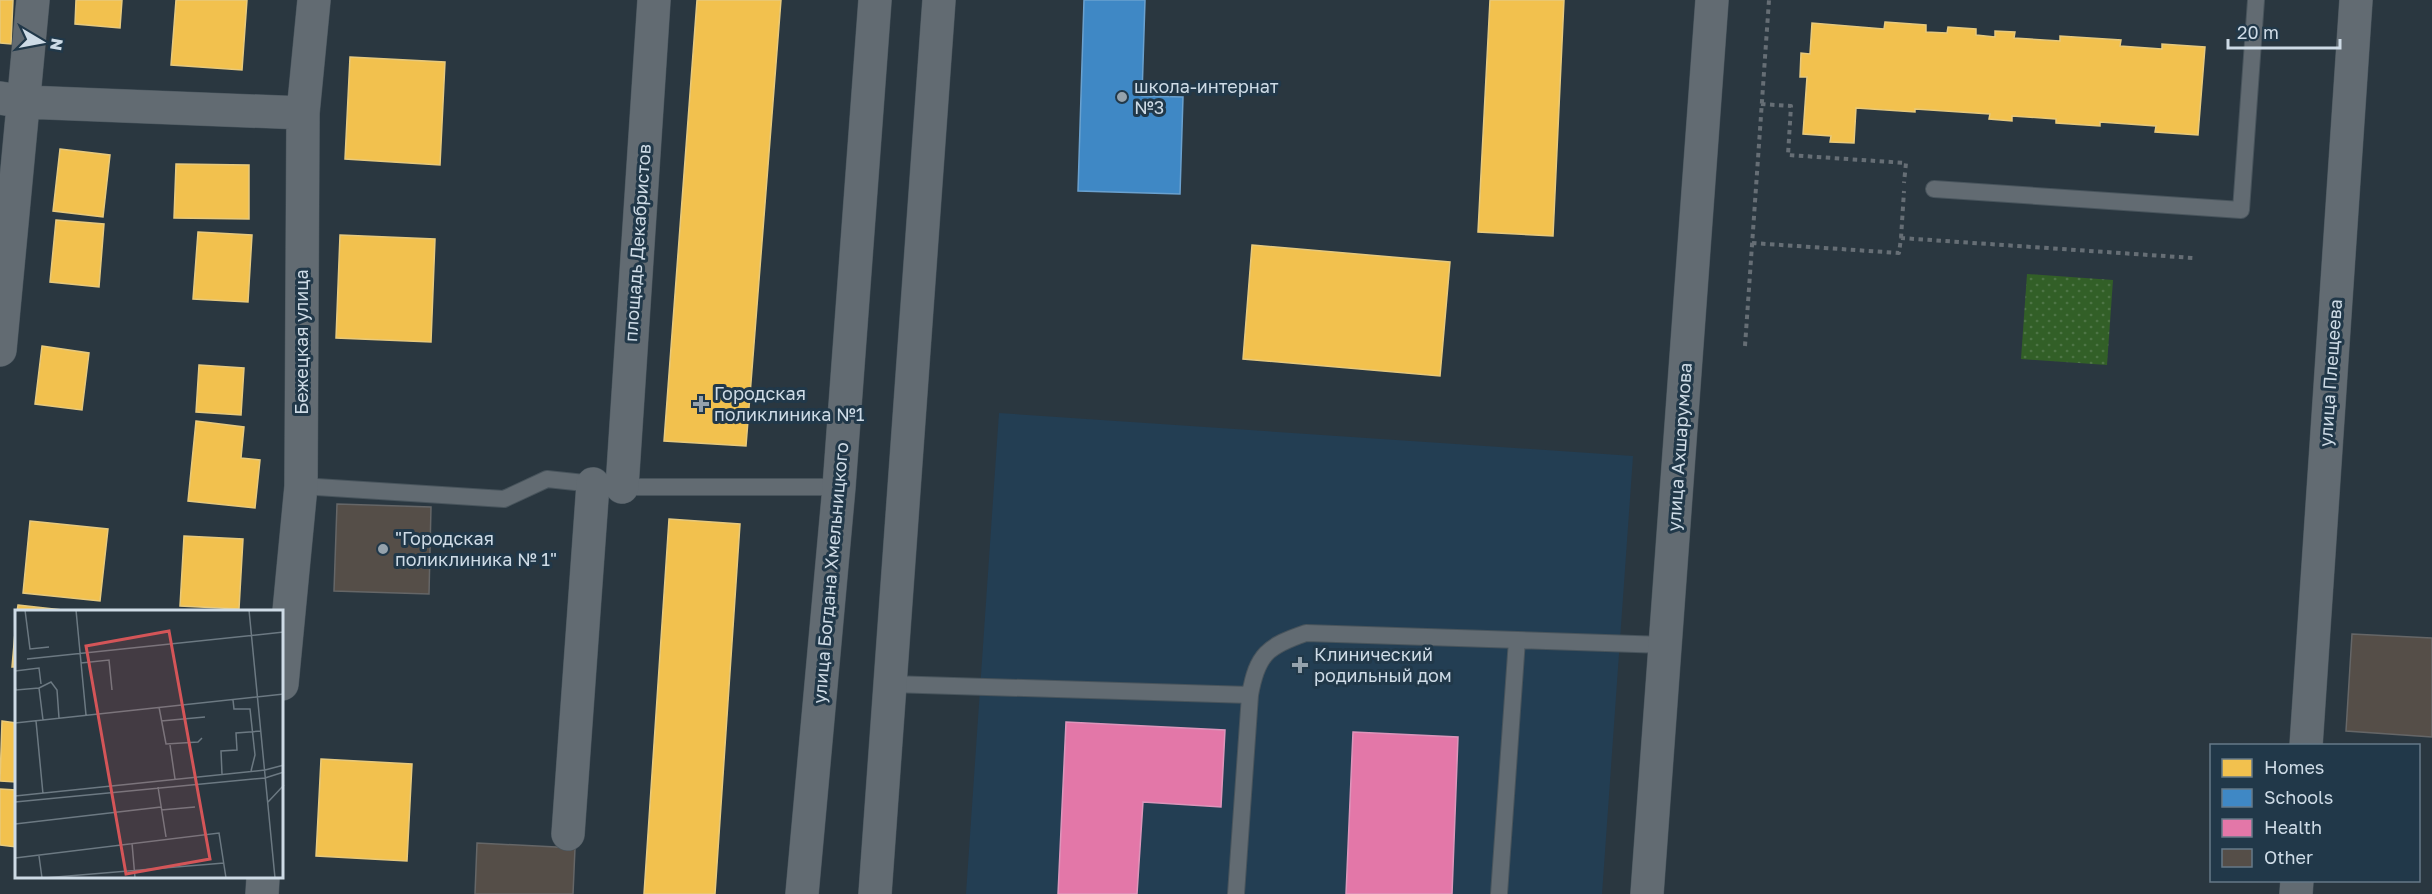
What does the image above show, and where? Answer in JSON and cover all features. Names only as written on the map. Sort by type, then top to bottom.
[{"type":"street","points":[[0,350],[13,100],[33,0]]},
{"type":"street","name":"Бежецкая улица","points":[[284,663],[301,486],[303,113],[314,0]]},
{"type":"street","name":"площадь Декабристов","points":[[568,834],[608,485],[654,0]]},
{"type":"street","name":"улица Богдана Хмельницкого","points":[[802,894],[839,487],[874,0]]},
{"type":"street","points":[[875,894],[939,0]]},
{"type":"street","name":"улица Ахшарумова","points":[[1647,894],[1712,0]]},
{"type":"street","name":"улица Плещеева","points":[[2306,744],[2356,0]]},
{"type":"street","points":[[13,100],[303,113]]},
{"type":"street","points":[[262,894],[263,879]]},
{"type":"lane","points":[[1934,189],[2241,210],[2256,0]]},
{"type":"lane","points":[[301,486],[504,499],[547,479],[608,485],[839,487]]},
{"type":"lane","points":[[1236,894],[1250,695],[1254,674],[1265,654],[1280,642],[1306,633],[1665,645]]},
{"type":"lane","points":[[1499,894],[1517,640]]},
{"type":"lane","points":[[890,684],[1250,695]]},
{"type":"path","points":[[1745,346],[1769,0]]},
{"type":"path","points":[[1752,243],[1899,253],[1906,163],[1788,155],[1791,106],[1761,104]]},
{"type":"path","points":[[1901,238],[2193,258]]},
{"type":"shaded area","name":"Клинический родильный дом","points":[[999,413],[1633,456],[1602,894],[966,894]]},
{"type":"green space","points":[[2027,274],[2113,280],[2107,365],[2021,359]]},
{"type":"building: Homes","points":[[0,0],[13,0],[11,44],[0,43]]},
{"type":"building: Homes","points":[[76,0],[122,0],[120,28],[75,24]]},
{"type":"building: Homes","points":[[176,0],[247,0],[242,70],[171,65]]},
{"type":"building: Homes","points":[[697,0],[781,0],[746,446],[664,441]]},
{"type":"building: Homes","points":[[1490,0],[1564,0],[1553,236],[1478,232]]},
{"type":"building: Homes","points":[[1885,22],[1926,25],[1926,32],[1947,33],[1948,27],[1976,29],[1976,35],[1995,37],[1995,31],[2015,32],[2014,38],[2060,41],[2060,36],[2121,40],[2120,46],[2162,49],[2162,44],[2205,47],[2198,135],[2155,132],[2156,126],[2100,122],[2100,126],[2056,123],[2056,119],[2012,116],[2012,121],[1989,119],[1990,114],[1856,108],[1854,143],[1830,142],[1831,136],[1803,134],[1807,77],[1800,77],[1801,53],[1810,54],[1812,23],[1884,29]]},
{"type":"building: Homes","points":[[350,57],[445,62],[440,165],[345,159]]},
{"type":"building: Homes","points":[[60,149],[110,155],[103,217],[53,211]]},
{"type":"building: Homes","points":[[176,164],[249,165],[249,219],[174,218]]},
{"type":"building: Homes","points":[[56,220],[104,224],[99,287],[50,282]]},
{"type":"building: Homes","points":[[198,232],[252,235],[248,302],[193,299]]},
{"type":"building: Homes","points":[[340,235],[435,239],[431,342],[336,338]]},
{"type":"building: Homes","points":[[1252,245],[1450,262],[1440,376],[1243,359]]},
{"type":"building: Homes","points":[[42,346],[89,353],[82,410],[35,404]]},
{"type":"building: Homes","points":[[199,365],[244,368],[241,415],[196,412]]},
{"type":"building: Homes","points":[[196,421],[244,427],[241,458],[260,460],[255,508],[188,501]]},
{"type":"building: Homes","points":[[669,519],[740,524],[715,894],[644,894]]},
{"type":"building: Homes","points":[[30,521],[108,529],[100,601],[23,593]]},
{"type":"building: Homes","points":[[184,536],[243,539],[239,609],[180,606]]},
{"type":"building: Homes","points":[[18,605],[62,610],[17,610]]},
{"type":"building: Homes","points":[[15,632],[15,667],[12,667]]},
{"type":"building: Homes","points":[[2,721],[15,723],[15,782],[0,781]]},
{"type":"building: Homes","points":[[321,759],[412,764],[407,861],[316,856]]},
{"type":"building: Homes","points":[[0,789],[15,790],[15,847],[0,845]]},
{"type":"building: Schools","name":"школа-интернат №3","points":[[1084,0],[1145,0],[1142,96],[1183,97],[1180,194],[1078,191]]},
{"type":"building: Health","points":[[1066,722],[1225,730],[1221,807],[1143,802],[1137,894],[1058,894]]},
{"type":"building: Health","points":[[1353,732],[1458,737],[1452,894],[1346,894]]},
{"type":"building: Other","name":"\"Городская поликлиника № 1\"","points":[[337,504],[431,507],[429,594],[334,591]]},
{"type":"building: Other","points":[[2352,634],[2432,638],[2432,737],[2346,731]]},
{"type":"building: Other","points":[[477,843],[575,848],[573,894],[475,894]]},
{"type":"place","name":"школа-интернат №3","points":[[1122,97]]},
{"type":"place","name":"Городская поликлиника №1","points":[[701,404]]},
{"type":"place","name":"\"Городская поликлиника № 1\"","points":[[383,549]]},
{"type":"place","name":"Клинический родильный дом","points":[[1300,665]]}]
